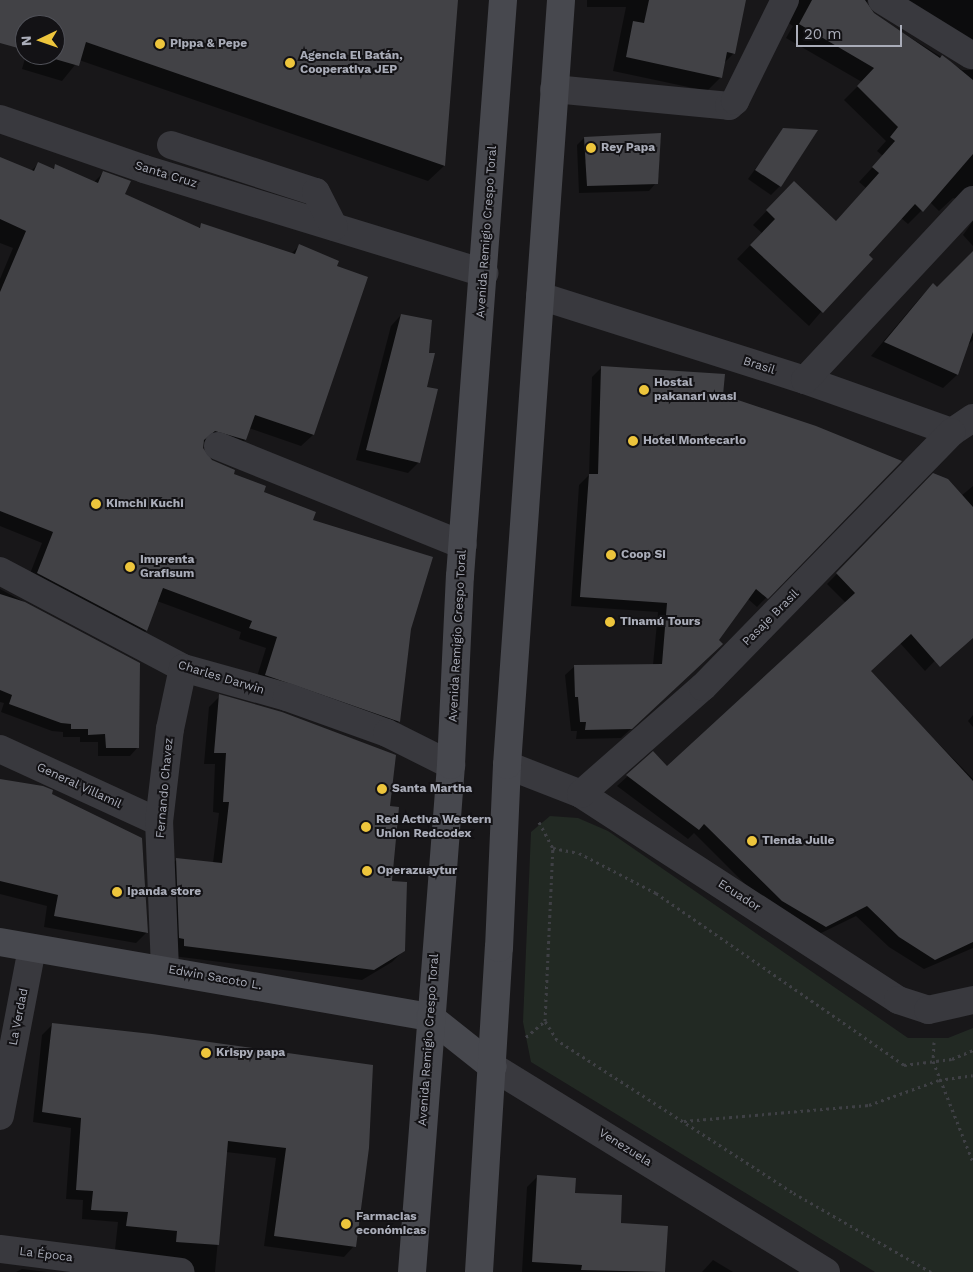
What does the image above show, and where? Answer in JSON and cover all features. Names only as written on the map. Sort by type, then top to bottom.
[{"type":"main road","name":"Avenida Remigio Crespo Toral","points":[[412,1272],[430,1017],[451,765],[463,545],[502,0]]},
{"type":"main road","points":[[478,1272],[493,1067],[507,765],[561,0]]},
{"type":"main road","name":"Edwin Sacoto L.","points":[[0,942],[165,969],[430,1017]]},
{"type":"main road","name":"Venezuela","points":[[430,1017],[493,1067]]},
{"type":"street","points":[[554,90],[729,106],[735,101],[785,0]]},
{"type":"street","points":[[882,0],[971,55]]},
{"type":"street","name":"Santa Cruz","points":[[0,119],[144,169],[484,272]]},
{"type":"street","points":[[171,145],[316,192],[334,227]]},
{"type":"street","points":[[805,380],[973,200]]},
{"type":"street","name":"Brasil","points":[[540,296],[805,380],[963,425]]},
{"type":"street","name":"Pasaje Brasil","points":[[581,794],[702,687],[963,425]]},
{"type":"street","points":[[218,446],[463,545]]},
{"type":"street","name":"Charles Darwin","points":[[0,572],[183,668],[287,698],[386,733],[451,765]]},
{"type":"street","name":"Fernando Chavez","points":[[165,969],[159,822],[170,729],[183,668]]},
{"type":"street","name":"General Villamil","points":[[0,749],[159,822]]},
{"type":"street","name":"Ecuador","points":[[507,765],[581,794],[898,1000],[935,1009],[973,1000]]},
{"type":"street","name":"La Verdad","points":[[0,1116],[32,948]]},
{"type":"street","name":"Venezuela","points":[[493,1067],[826,1272]]},
{"type":"street","name":"La Época","points":[[0,1249],[181,1272]]},
{"type":"path","points":[[931,1272],[792,1192],[557,1040],[545,1021],[553,848],[580,853],[656,892],[904,1065],[952,1059],[973,1050]]},
{"type":"path","points":[[935,1009],[933,1061],[973,1162]]},
{"type":"path","points":[[683,1121],[869,1105],[939,1080],[973,1075]]},
{"type":"shaded area","points":[[550,816],[578,818],[608,831],[908,1038],[948,1038],[973,1028],[973,1272],[875,1272],[531,1062],[523,1022],[531,832]]},
{"type":"building","points":[[0,0],[458,0],[445,166],[86,42],[79,66],[65,62],[65,15],[15,15],[15,47],[0,43]]},
{"type":"building","points":[[649,0],[746,0],[735,54],[727,52],[722,78],[626,57],[633,21],[644,23]]},
{"type":"building","points":[[812,0],[865,0],[874,13],[940,58],[942,55],[973,80],[973,154],[923,212],[915,204],[869,255],[873,259],[823,313],[750,245],[775,219],[766,210],[794,181],[836,221],[879,173],[872,167],[895,141],[890,137],[898,127],[857,86],[874,68],[799,24]]},
{"type":"building","points":[[783,128],[818,130],[781,187],[755,170]]},
{"type":"building","points":[[661,133],[658,184],[587,186],[584,137]]},
{"type":"building","points":[[0,157],[34,171],[38,162],[54,169],[55,164],[98,183],[103,171],[131,181],[125,194],[200,228],[201,223],[295,254],[299,244],[339,261],[337,266],[368,277],[314,435],[255,415],[246,440],[215,431],[204,440],[203,448],[212,460],[235,470],[234,474],[266,486],[264,492],[316,512],[313,520],[433,557],[411,629],[400,722],[265,675],[277,637],[249,628],[252,621],[163,588],[147,631],[37,573],[53,532],[0,511],[0,292],[26,231],[0,219]]},
{"type":"building","points":[[973,251],[973,332],[958,375],[884,342],[933,283],[937,287]]},
{"type":"building","points":[[401,314],[432,320],[429,353],[435,353],[427,387],[438,389],[420,463],[366,450]]},
{"type":"building","points":[[601,366],[725,374],[723,395],[816,426],[902,461],[768,599],[756,589],[719,640],[723,644],[632,729],[585,730],[586,722],[580,722],[578,697],[575,697],[574,665],[662,664],[667,603],[580,597],[589,474],[598,474]]},
{"type":"building","points":[[933,473],[948,479],[973,507],[973,638],[940,667],[911,634],[871,671],[973,781],[973,942],[935,960],[899,937],[867,906],[826,927],[782,901],[704,824],[699,830],[626,775],[653,751],[667,766],[855,593],[836,573]]},
{"type":"building","points":[[0,594],[25,602],[140,663],[139,748],[106,748],[105,734],[88,735],[88,729],[71,729],[71,724],[61,723],[9,704],[12,695],[0,690]]},
{"type":"building","points":[[219,694],[282,712],[396,755],[390,806],[399,807],[392,881],[407,882],[405,951],[374,970],[184,946],[184,939],[179,938],[176,858],[222,863],[229,802],[223,802],[226,753],[214,753]]},
{"type":"building","points":[[0,779],[43,786],[53,790],[52,794],[142,838],[148,933],[54,916],[58,895],[0,881]]},
{"type":"building","points":[[52,1023],[152,1034],[373,1065],[369,1148],[356,1247],[274,1236],[286,1148],[228,1141],[219,1245],[176,1242],[177,1231],[126,1226],[128,1212],[91,1210],[93,1191],[76,1190],[81,1118],[42,1112]]},
{"type":"building","points":[[537,1175],[576,1178],[575,1193],[622,1195],[621,1223],[668,1226],[665,1272],[581,1270],[582,1265],[532,1262]]},
{"type":"place","name":"Pippa & Pepe","points":[[160,44]]},
{"type":"place","name":"Agencia El Batán, Cooperativa JEP","points":[[290,63]]},
{"type":"place","name":"Rey Papa","points":[[591,148]]},
{"type":"place","name":"Hostal pakanari wasi","points":[[644,390]]},
{"type":"place","name":"Hotel Montecarlo","points":[[633,441]]},
{"type":"place","name":"Kimchi Kuchi","points":[[96,504]]},
{"type":"place","name":"Coop Si","points":[[611,555]]},
{"type":"place","name":"Imprenta Grafisum","points":[[130,567]]},
{"type":"place","name":"Tinamú Tours","points":[[610,622]]},
{"type":"place","name":"Santa Martha","points":[[382,789]]},
{"type":"place","name":"Red Activa Western Union Redcodex","points":[[366,827]]},
{"type":"place","name":"Tienda Julie","points":[[752,841]]},
{"type":"place","name":"Operazuaytur","points":[[367,871]]},
{"type":"place","name":"Ipanda store","points":[[117,892]]},
{"type":"place","name":"Krispy papa","points":[[206,1053]]},
{"type":"place","name":"Farmacias económicas","points":[[346,1224]]}]
